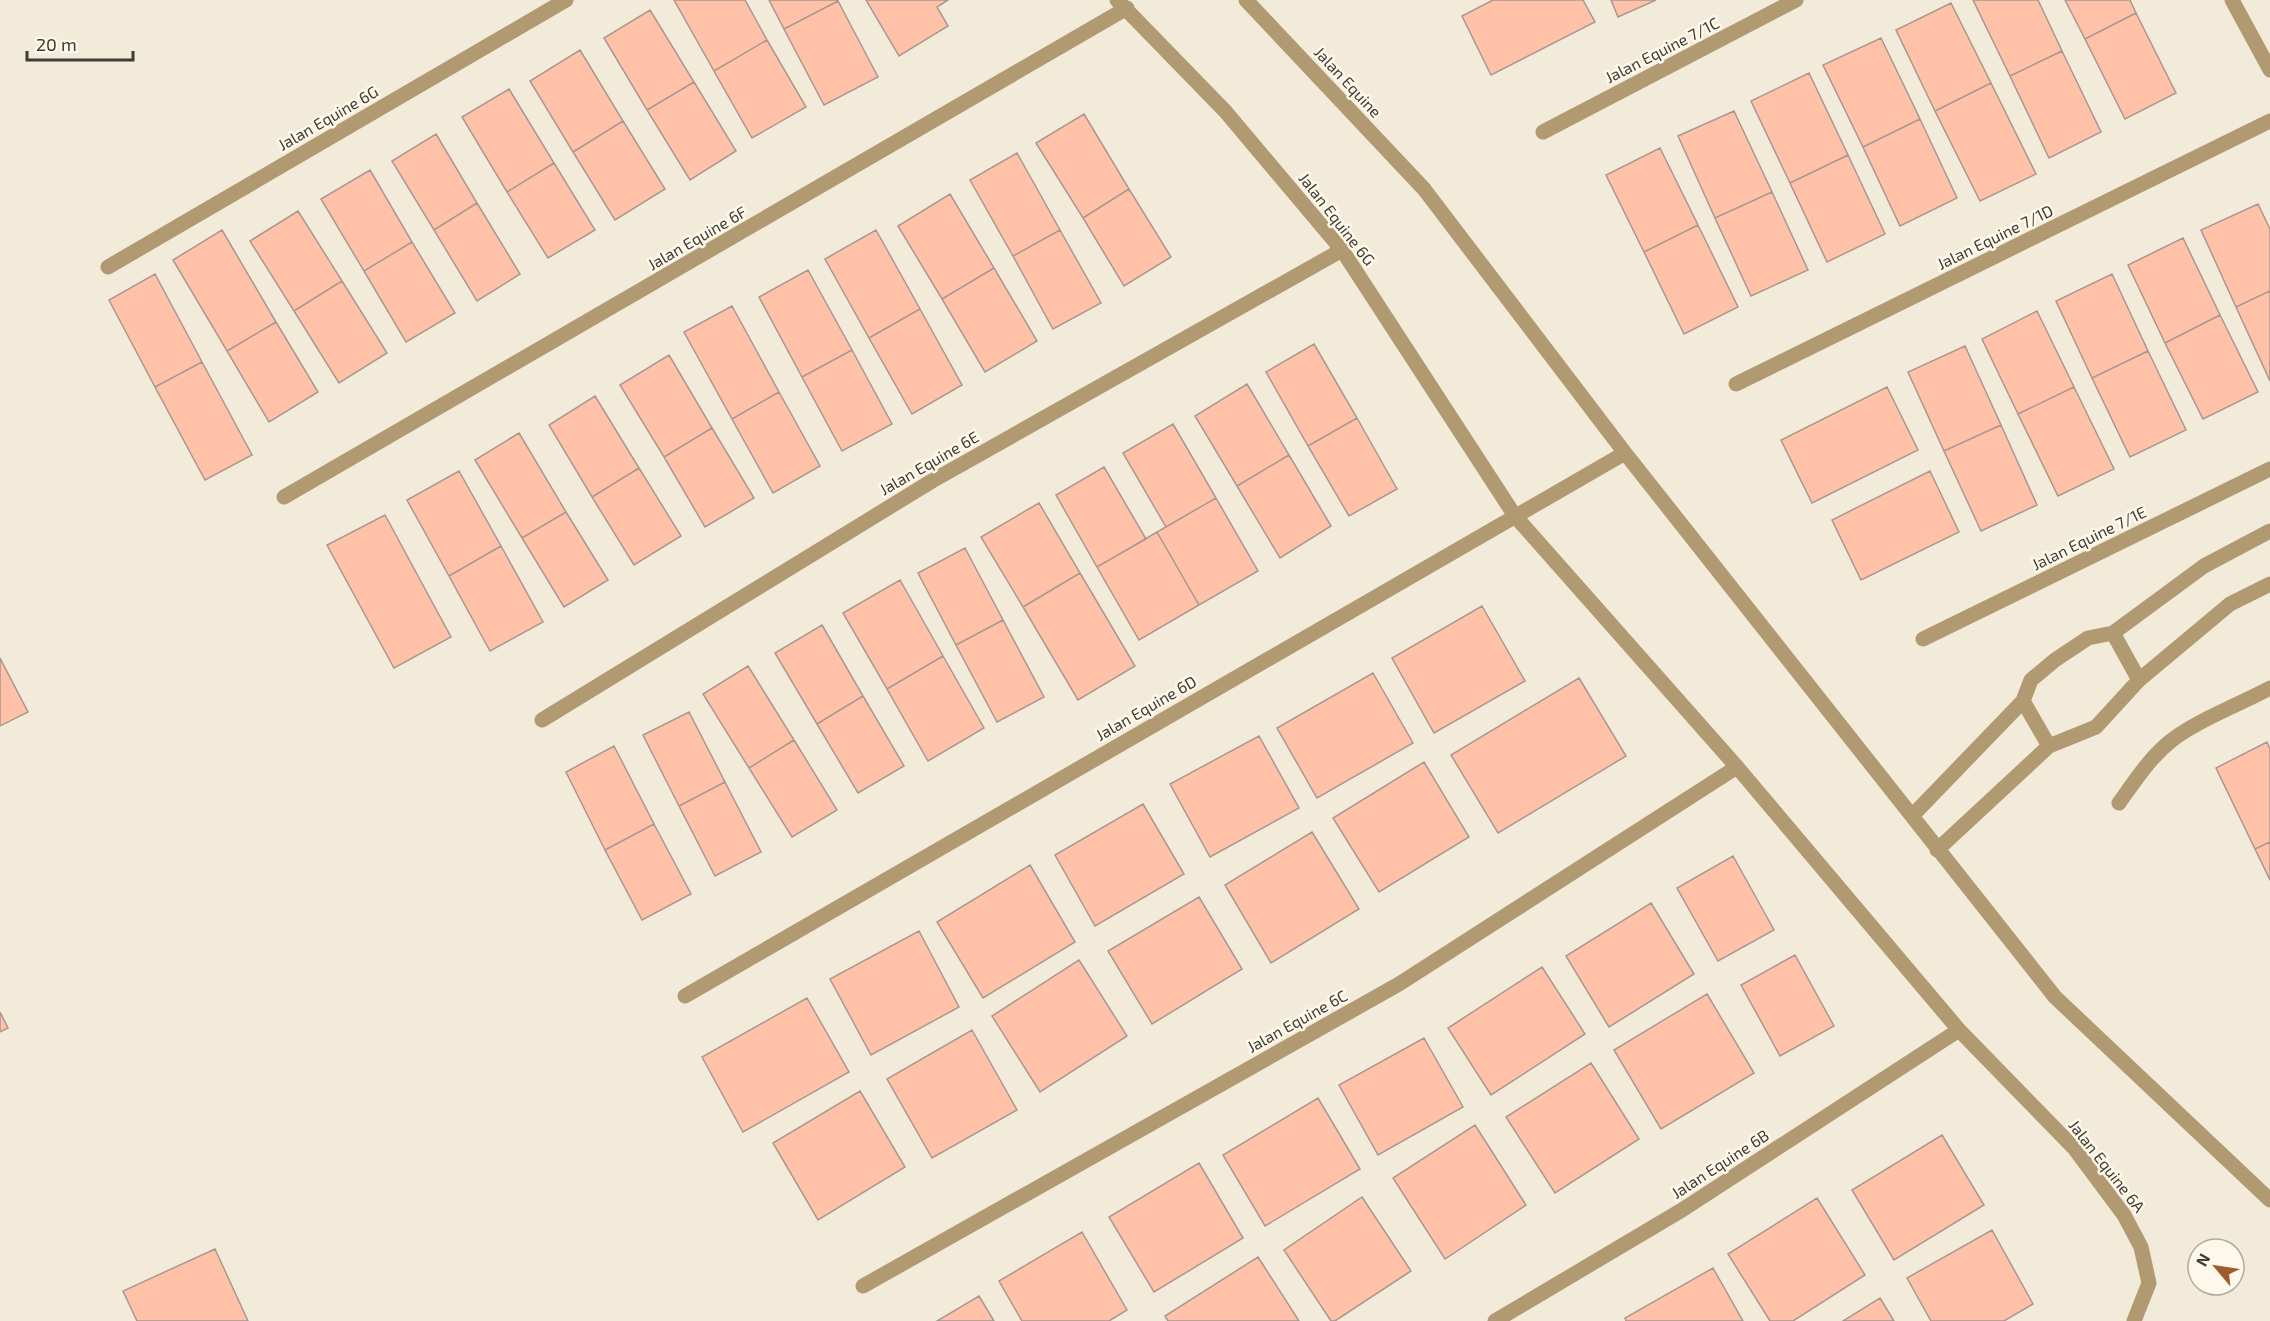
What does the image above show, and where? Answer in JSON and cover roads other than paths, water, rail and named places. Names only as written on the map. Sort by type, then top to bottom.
[{"type":"street","name":"Jalan Equine 6G","points":[[108,267],[566,0]]},
{"type":"street","name":"Jalan Equine","points":[[1246,0],[1424,189],[1625,453],[2055,997],[2270,1200]]},
{"type":"street","name":"Jalan Equine 7/1C","points":[[1544,132],[1796,0]]},
{"type":"street","points":[[2232,0],[2270,70]]},
{"type":"street","name":"Jalan Equine 6G","points":[[1122,4],[1225,111],[1342,250],[1515,516],[1737,767]]},
{"type":"street","name":"Jalan Equine 6F","points":[[284,497],[1122,4]]},
{"type":"street","name":"Jalan Equine 7/1D","points":[[1736,384],[2270,121]]},
{"type":"street","name":"Jalan Equine 6E","points":[[542,720],[932,481],[1342,250]]},
{"type":"street","name":"Jalan Equine 6D","points":[[685,996],[1625,453]]},
{"type":"street","name":"Jalan Equine 7/1E","points":[[1923,639],[2270,468]]},
{"type":"street","points":[[1912,816],[2023,701],[2031,680],[2055,660],[2088,638],[2113,633],[2204,566],[2270,531]]},
{"type":"street","points":[[1937,850],[2049,746],[2096,727],[2139,680],[2230,604],[2270,584]]},
{"type":"street","points":[[2113,633],[2139,680]]},
{"type":"street","points":[[2118,803],[2160,751],[2174,739],[2270,688]]},
{"type":"street","points":[[2023,701],[2049,746]]},
{"type":"street","name":"Jalan Equine 6A","points":[[1737,767],[1959,1030],[2074,1148],[2124,1215],[2141,1247],[2149,1284],[2134,1321]]},
{"type":"street","name":"Jalan Equine 6C","points":[[863,1286],[1399,984],[1737,767]]},
{"type":"street","name":"Jalan Equine 6B","points":[[1495,1321],[1682,1210],[1959,1030]]}]
